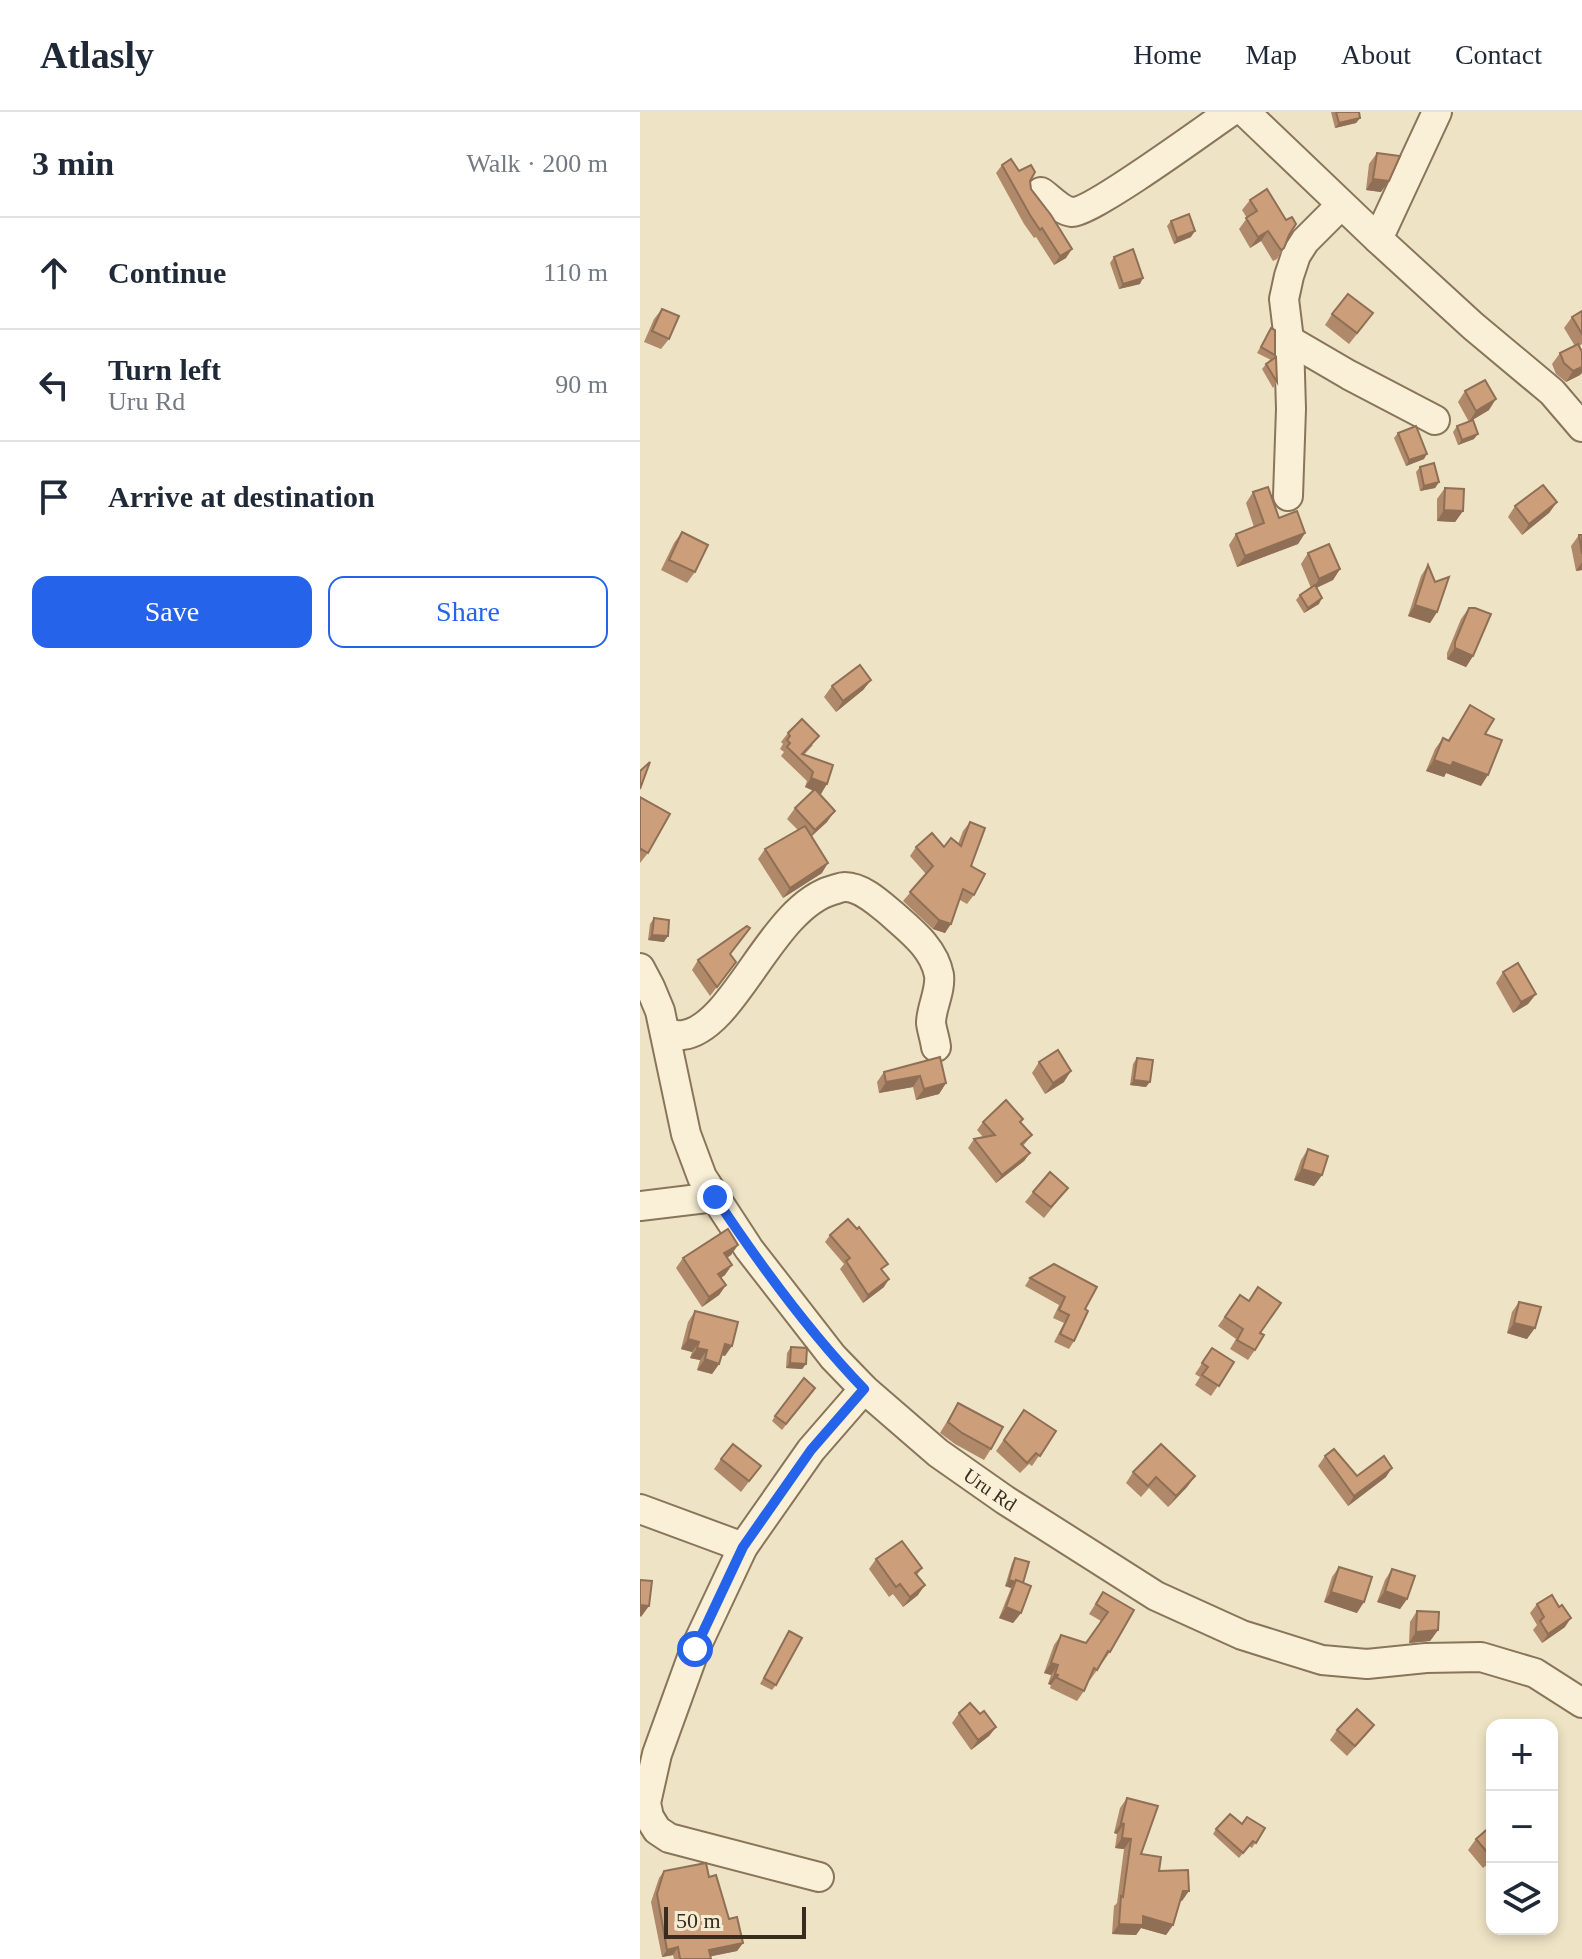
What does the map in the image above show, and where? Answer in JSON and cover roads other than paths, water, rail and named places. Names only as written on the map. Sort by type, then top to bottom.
[{"type":"street","points":[[1041,192],[1066,211],[1086,208],[1230,112]]},
{"type":"street","points":[[1245,112],[1473,326],[1552,392],[1582,427]]},
{"type":"street","points":[[1378,239],[1437,112]]},
{"type":"street","points":[[1288,496],[1291,409],[1284,299],[1296,255],[1305,241],[1341,205]]},
{"type":"street","points":[[1289,340],[1435,420]]},
{"type":"street","points":[[665,1033],[683,1035],[709,1022],[798,912],[825,892],[845,887],[880,904],[919,937],[934,960],[940,978],[931,1022],[936,1047]]},
{"type":"street","name":"Uru Rd","points":[[640,968],[655,999],[686,1134],[702,1177],[749,1249],[833,1357],[864,1389],[938,1453],[1041,1524],[1156,1596],[1242,1635],[1322,1660],[1352,1663],[1481,1657],[1535,1673],[1582,1703]]},
{"type":"street","points":[[640,1206],[715,1197]]},
{"type":"street","points":[[819,1877],[669,1838],[657,1830],[649,1817],[646,1803],[657,1754],[695,1649],[743,1547],[811,1450],[864,1389]]},
{"type":"street","points":[[640,1509],[743,1547]]}]
